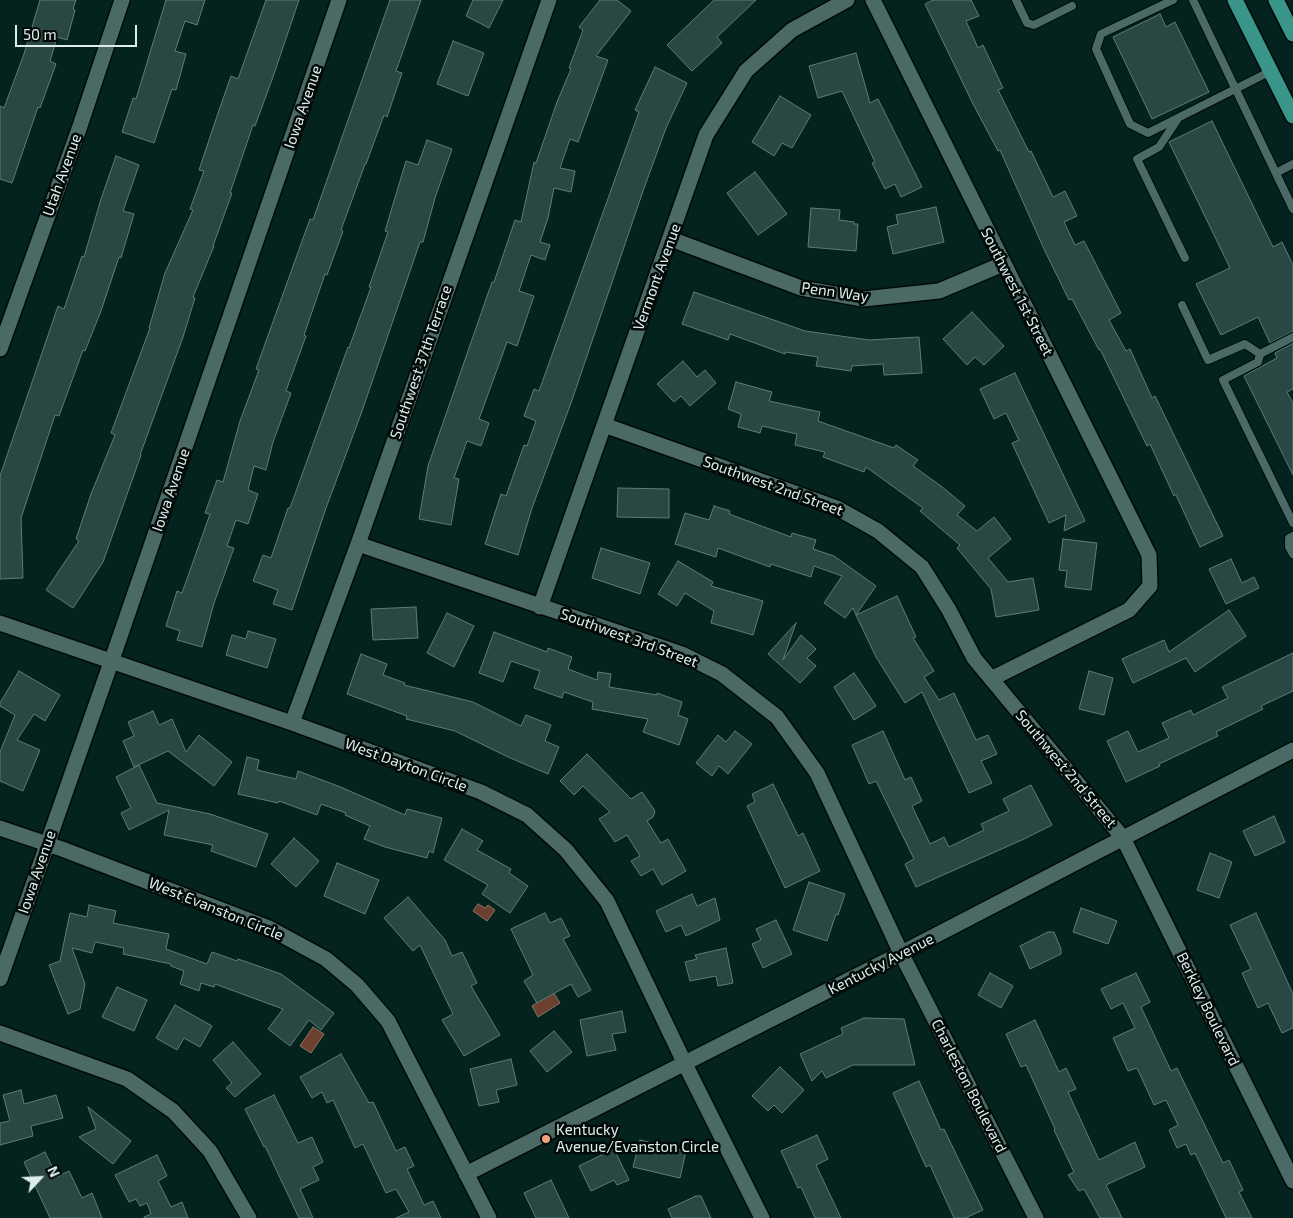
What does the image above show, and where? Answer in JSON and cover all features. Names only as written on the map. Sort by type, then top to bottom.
[{"type":"main road","points":[[1235,0],[1293,116]]},
{"type":"main road","points":[[1276,0],[1293,34]]},
{"type":"street","name":"Utah Avenue","points":[[0,349],[80,126],[122,0]]},
{"type":"street","name":"Iowa Avenue","points":[[0,979],[340,0]]},
{"type":"street","name":"Southwest 37th Terrace","points":[[292,723],[358,544],[549,0]]},
{"type":"street","name":"Vermont Avenue","points":[[540,607],[706,135],[746,70],[792,30],[847,0]]},
{"type":"street","name":"Southwest 1st Street","points":[[873,0],[1149,556],[1150,586],[1129,610],[991,679]]},
{"type":"street","name":"Penn Way","points":[[671,239],[801,288],[863,299],[939,291],[1003,264]]},
{"type":"street","name":"Southwest 2nd Street","points":[[604,425],[837,508],[878,531],[922,567],[949,610],[974,658],[1122,838]]},
{"type":"street","name":"Southwest 3rd Street","points":[[358,544],[682,654],[722,674],[777,717],[817,773],[901,953]]},
{"type":"street","name":"West Dayton Circle","points":[[0,623],[292,723],[481,792],[527,814],[566,850],[606,901],[762,1218]]},
{"type":"street","name":"Kentucky Avenue","points":[[466,1174],[685,1064],[1293,750]]},
{"type":"street","name":"West Evanston Circle","points":[[0,828],[269,928],[326,958],[357,985],[388,1021],[489,1218]]},
{"type":"street","name":"Berkley Boulevard","points":[[1122,838],[1293,1181]]},
{"type":"street","name":"Charleston Boulevard","points":[[901,953],[1036,1218]]},
{"type":"street","points":[[0,1033],[126,1079],[172,1112],[210,1151],[249,1218]]},
{"type":"lane","points":[[1016,0],[1027,23],[1034,25],[1072,6]]},
{"type":"lane","points":[[1173,0],[1101,34],[1096,49],[1130,124],[1148,133],[1271,71]]},
{"type":"lane","points":[[1193,0],[1293,209]]},
{"type":"lane","points":[[1178,119],[1159,147],[1137,159],[1185,258]]},
{"type":"lane","points":[[1276,173],[1293,164]]},
{"type":"lane","points":[[1182,305],[1208,360],[1245,344],[1260,354]]},
{"type":"lane","points":[[1293,337],[1260,354],[1258,362],[1223,380],[1293,523]]},
{"type":"lane","points":[[1293,536],[1289,538],[1289,547],[1293,554]]},
{"type":"shaded area","points":[[478,904],[485,908],[488,905],[495,910],[487,921],[473,911]]},
{"type":"shaded area","points":[[553,992],[560,1003],[538,1017],[532,1006]]},
{"type":"shaded area","points":[[313,1027],[324,1034],[311,1053],[300,1046]]},
{"type":"building","points":[[40,0],[76,0],[73,9],[75,10],[67,40],[57,37],[50,61],[56,64],[40,108],[38,107],[12,183],[0,179],[0,106],[4,108],[24,54]]},
{"type":"building","points":[[166,0],[205,0],[197,25],[185,21],[175,51],[186,54],[176,90],[172,89],[154,143],[122,132],[133,98],[136,99]]},
{"type":"building","points":[[266,0],[299,0],[255,126],[253,125],[214,246],[193,297],[195,298],[183,337],[103,562],[73,608],[46,590],[79,541],[76,539],[91,494],[115,435],[111,433],[150,328],[165,273],[193,210],[190,209],[204,171],[199,170],[217,116],[231,76],[238,79]]},
{"type":"building","points":[[390,0],[421,0],[396,71],[402,73],[387,117],[384,115],[365,164],[341,230],[343,231],[327,275],[325,274],[304,335],[306,336],[286,391],[291,393],[273,442],[266,470],[254,466],[248,490],[258,494],[248,524],[236,520],[227,546],[234,548],[214,603],[202,647],[177,640],[180,631],[166,626],[177,591],[182,593],[210,514],[205,513],[217,480],[223,482],[240,421],[259,370],[256,369],[310,219],[313,220]]},
{"type":"building","points":[[473,0],[503,0],[489,28],[466,16]]},
{"type":"building","points":[[600,0],[617,0],[631,11],[596,56],[608,60],[578,142],[570,139],[560,168],[575,171],[571,192],[554,188],[548,218],[540,242],[550,245],[545,260],[531,255],[519,291],[534,296],[517,346],[507,342],[479,419],[489,423],[481,446],[467,441],[454,478],[459,479],[451,525],[419,519],[428,466],[515,220],[521,222],[534,162],[536,163],[557,102],[571,69],[569,68],[583,30],[579,27]]},
{"type":"building","points":[[714,0],[756,0],[717,37],[722,43],[692,71],[667,45]]},
{"type":"building","points":[[933,0],[971,0],[979,16],[966,21],[978,48],[983,45],[1003,88],[998,90],[1053,197],[1065,191],[1077,216],[1064,222],[1075,245],[1084,241],[1121,313],[1109,320],[1126,351],[1130,349],[1152,398],[1155,396],[1223,536],[1200,547],[1176,495],[1174,496],[1150,444],[1147,446],[1100,349],[1072,299],[1069,300],[1000,150],[998,151],[972,102],[925,4]]},
{"type":"building","points":[[1160,14],[1166,27],[1175,22],[1209,92],[1152,119],[1113,37]]},
{"type":"building","points":[[453,41],[484,53],[468,96],[437,84]]},
{"type":"building","points":[[856,53],[870,103],[878,99],[922,187],[901,197],[895,184],[885,189],[872,163],[875,162],[842,91],[818,98],[809,66]]},
{"type":"building","points":[[655,67],[687,83],[666,128],[643,191],[571,403],[532,508],[518,555],[485,544],[501,494],[506,496],[524,445],[527,446],[536,421],[524,416],[534,389],[539,391],[639,112],[635,110]]},
{"type":"building","points":[[780,96],[811,115],[792,148],[782,143],[774,156],[752,142]]},
{"type":"building","points":[[1212,121],[1273,247],[1282,242],[1293,265],[1293,331],[1270,343],[1258,317],[1221,335],[1196,284],[1230,268],[1169,142]]},
{"type":"building","points":[[427,140],[452,149],[435,198],[423,242],[420,242],[292,610],[273,604],[278,590],[253,581],[263,555],[271,558],[349,348],[388,232],[385,231],[406,161],[418,165]]},
{"type":"building","points":[[116,156],[139,165],[123,211],[134,214],[121,258],[119,257],[101,311],[85,351],[83,350],[59,416],[55,415],[21,518],[23,578],[0,579],[0,476],[58,306],[64,309],[82,256],[84,257]]},
{"type":"building","points":[[755,172],[787,214],[758,235],[727,193]]},
{"type":"building","points":[[936,207],[944,242],[893,254],[887,227],[898,224],[896,215]]},
{"type":"building","points":[[811,208],[840,210],[839,220],[858,224],[856,251],[808,247]]},
{"type":"building","points":[[694,292],[805,331],[869,340],[919,337],[922,373],[884,375],[883,364],[852,366],[851,371],[816,366],[818,357],[785,352],[785,354],[730,334],[728,340],[682,324]]},
{"type":"building","points":[[972,312],[1004,346],[984,365],[975,357],[967,365],[943,339]]},
{"type":"building","points":[[1293,343],[1293,389],[1287,392],[1293,403],[1293,475],[1244,376],[1277,358],[1275,353]]},
{"type":"building","points":[[683,361],[697,377],[705,370],[716,383],[690,406],[681,396],[674,402],[657,384]]},
{"type":"building","points":[[1015,373],[1085,521],[1064,531],[1066,515],[1049,523],[1012,443],[1019,440],[1006,413],[994,419],[980,389]]},
{"type":"building","points":[[736,382],[772,392],[769,401],[820,412],[818,421],[894,448],[896,445],[918,460],[913,466],[965,506],[957,515],[977,531],[994,517],[1011,539],[988,558],[1008,582],[1033,578],[1039,610],[996,617],[991,589],[957,548],[960,545],[920,511],[923,508],[866,467],[864,472],[823,457],[825,452],[795,445],[797,434],[762,426],[760,433],[738,427],[741,414],[728,409]]},
{"type":"building","points":[[618,488],[669,489],[669,518],[617,517]]},
{"type":"building","points":[[714,506],[730,511],[729,514],[791,537],[792,533],[816,540],[813,549],[834,556],[876,586],[856,615],[853,608],[845,618],[824,603],[842,576],[814,566],[811,577],[771,564],[770,567],[718,548],[716,557],[675,544],[685,513],[709,520]]},
{"type":"building","points":[[1063,539],[1097,543],[1091,590],[1065,587],[1067,571],[1059,570]]},
{"type":"building","points":[[601,548],[650,563],[640,594],[592,578]]},
{"type":"building","points":[[1231,559],[1242,583],[1254,577],[1259,588],[1226,604],[1209,569]]},
{"type":"building","points":[[678,561],[713,582],[711,586],[763,601],[753,635],[711,623],[714,611],[685,593],[677,606],[658,594]]},
{"type":"building","points":[[897,596],[916,637],[913,638],[934,671],[924,677],[939,700],[954,693],[976,740],[988,735],[997,754],[981,761],[992,783],[969,793],[922,692],[905,703],[876,657],[856,615]]},
{"type":"building","points":[[416,607],[418,638],[373,640],[371,609]]},
{"type":"building","points":[[1229,610],[1246,636],[1195,672],[1186,658],[1133,683],[1122,659],[1164,640],[1169,652]]},
{"type":"building","points":[[447,613],[474,626],[454,667],[427,653]]},
{"type":"building","points":[[796,623],[783,660],[801,635],[816,649],[807,658],[816,666],[800,683],[768,654]]},
{"type":"building","points":[[248,631],[276,639],[267,668],[226,655],[232,635],[246,639]]},
{"type":"building","points":[[494,632],[547,652],[548,648],[572,657],[568,669],[597,680],[598,672],[611,674],[609,687],[657,695],[657,693],[682,702],[678,715],[688,719],[679,745],[643,732],[648,719],[592,709],[593,702],[564,692],[562,698],[534,688],[540,671],[511,661],[503,682],[479,673]]},
{"type":"building","points":[[1293,653],[1293,691],[1261,706],[1263,709],[1216,732],[1218,736],[1126,782],[1107,741],[1128,731],[1138,752],[1169,738],[1162,723],[1191,710],[1193,715],[1228,698],[1222,687]]},
{"type":"building","points":[[361,654],[387,664],[383,675],[405,683],[404,685],[473,702],[521,726],[526,715],[551,725],[545,741],[559,747],[548,774],[455,731],[406,719],[407,716],[347,694]]},
{"type":"building","points":[[19,671],[60,695],[45,721],[34,714],[17,740],[40,750],[23,791],[0,781],[0,752],[15,715],[0,706],[0,703]]},
{"type":"building","points":[[1089,671],[1113,678],[1104,715],[1079,709]]},
{"type":"building","points":[[854,673],[876,706],[854,720],[834,687]]},
{"type":"building","points":[[153,711],[159,725],[172,719],[186,752],[199,735],[232,762],[214,786],[168,751],[134,767],[123,741],[134,736],[128,722]]},
{"type":"building","points":[[735,731],[752,744],[728,774],[719,766],[712,776],[696,763],[718,735],[726,742]]},
{"type":"building","points":[[883,731],[905,780],[911,777],[922,801],[912,806],[930,844],[944,837],[949,847],[984,830],[981,824],[1009,811],[1003,799],[1031,785],[1052,825],[916,887],[905,864],[914,859],[876,781],[869,784],[852,745]]},
{"type":"building","points":[[587,754],[631,799],[642,792],[655,811],[653,817],[647,821],[661,843],[668,839],[686,871],[662,885],[653,869],[641,876],[631,861],[640,856],[627,835],[615,842],[599,819],[610,812],[583,786],[574,795],[560,781]]},
{"type":"building","points":[[247,757],[259,760],[257,770],[296,779],[298,771],[405,815],[407,809],[442,818],[433,853],[429,851],[427,858],[385,847],[364,839],[370,826],[345,815],[346,813],[321,804],[317,815],[279,801],[278,803],[238,794]]},
{"type":"building","points":[[139,765],[157,803],[210,814],[268,834],[256,867],[211,851],[213,845],[164,835],[169,810],[129,830],[121,813],[131,808],[116,777]]},
{"type":"building","points":[[773,784],[798,836],[803,833],[820,871],[785,888],[747,806],[755,802],[752,794]]},
{"type":"building","points":[[1274,816],[1285,842],[1255,856],[1243,831]]},
{"type":"building","points":[[462,829],[483,841],[477,850],[511,869],[509,873],[528,886],[510,913],[482,894],[488,885],[444,860]]},
{"type":"building","points":[[294,838],[319,861],[296,887],[271,864]]},
{"type":"building","points":[[1210,853],[1232,862],[1219,898],[1197,890]]},
{"type":"building","points":[[337,863],[379,880],[365,914],[324,896]]},
{"type":"building","points":[[809,882],[845,894],[827,941],[793,930]]},
{"type":"building","points":[[692,894],[697,906],[715,898],[720,920],[686,936],[681,925],[666,932],[656,911]]},
{"type":"building","points":[[408,897],[445,940],[452,956],[462,952],[477,983],[471,986],[500,1035],[464,1056],[442,1020],[453,1014],[420,945],[413,951],[384,918]]},
{"type":"building","points":[[89,905],[116,911],[113,923],[169,934],[166,949],[207,964],[212,952],[281,974],[334,1013],[321,1030],[309,1020],[290,1046],[268,1029],[283,1009],[215,984],[214,987],[201,983],[199,991],[180,984],[184,971],[171,966],[171,964],[123,954],[124,948],[95,942],[92,953],[72,948],[85,984],[80,1009],[68,1014],[49,965],[60,961],[70,913],[87,917]]},
{"type":"building","points":[[1081,908],[1117,921],[1108,944],[1073,932]]},
{"type":"building","points":[[545,913],[550,923],[561,918],[570,936],[563,939],[591,990],[578,997],[571,984],[537,1003],[524,981],[533,975],[511,929]]},
{"type":"building","points":[[1256,913],[1293,994],[1293,1028],[1282,1033],[1268,1003],[1258,1008],[1242,973],[1251,969],[1230,925]]},
{"type":"building","points":[[776,920],[792,954],[763,968],[752,944],[761,940],[756,929]]},
{"type":"building","points":[[1048,932],[1054,932],[1061,949],[1061,954],[1030,969],[1020,946]]},
{"type":"building","points":[[726,948],[733,983],[718,986],[716,976],[690,981],[685,962],[697,959],[695,955]]},
{"type":"building","points":[[990,973],[1013,986],[1001,1008],[978,995]]},
{"type":"building","points":[[1136,973],[1150,1002],[1141,1007],[1171,1071],[1177,1068],[1223,1163],[1229,1160],[1243,1190],[1239,1192],[1252,1218],[1226,1218],[1195,1153],[1191,1155],[1186,1144],[1177,1148],[1169,1130],[1178,1125],[1166,1100],[1154,1105],[1137,1068],[1128,1071],[1113,1038],[1135,1028],[1123,1003],[1111,1009],[1101,989]]},
{"type":"building","points":[[117,987],[147,1000],[134,1031],[102,1017]]},
{"type":"building","points":[[175,1005],[212,1026],[200,1047],[184,1038],[177,1050],[156,1038]]},
{"type":"building","points":[[622,1011],[626,1032],[612,1034],[616,1050],[587,1056],[580,1020]]},
{"type":"building","points":[[864,1018],[904,1019],[915,1065],[853,1065],[826,1078],[822,1071],[812,1081],[800,1054],[843,1034],[841,1028]]},
{"type":"building","points":[[1035,1020],[1059,1072],[1066,1068],[1076,1089],[1068,1092],[1099,1160],[1135,1142],[1145,1167],[1106,1185],[1122,1218],[1100,1218],[1084,1189],[1079,1191],[1068,1175],[1074,1172],[1026,1065],[1021,1067],[1006,1034]]},
{"type":"building","points":[[554,1031],[572,1052],[547,1072],[530,1051]]},
{"type":"building","points":[[233,1042],[261,1074],[235,1097],[226,1088],[232,1083],[213,1060]]},
{"type":"building","points":[[341,1054],[369,1103],[373,1102],[396,1151],[405,1147],[414,1166],[407,1169],[424,1205],[433,1201],[441,1218],[396,1218],[409,1212],[396,1189],[386,1193],[363,1144],[355,1148],[333,1100],[327,1103],[322,1092],[312,1098],[300,1077]]},
{"type":"building","points":[[511,1059],[517,1085],[496,1090],[499,1102],[479,1106],[470,1069]]},
{"type":"building","points":[[780,1067],[804,1090],[782,1113],[774,1105],[768,1111],[752,1096]]},
{"type":"building","points":[[919,1081],[941,1130],[944,1129],[983,1210],[965,1218],[954,1218],[930,1165],[926,1167],[893,1093]]},
{"type":"building","points":[[21,1090],[24,1104],[56,1095],[63,1118],[31,1126],[33,1136],[0,1145],[0,1123],[10,1121],[3,1095]]},
{"type":"building","points":[[274,1095],[298,1143],[312,1137],[323,1162],[313,1167],[319,1180],[300,1189],[313,1218],[299,1218],[245,1109]]},
{"type":"building","points":[[88,1107],[131,1141],[113,1164],[79,1137],[96,1129]]},
{"type":"building","points":[[817,1135],[828,1159],[816,1165],[841,1218],[815,1218],[801,1187],[798,1188],[781,1151]]},
{"type":"building","points":[[640,1140],[686,1151],[680,1178],[633,1167]]},
{"type":"building","points":[[614,1149],[629,1180],[617,1185],[614,1180],[591,1191],[579,1166]]},
{"type":"building","points":[[45,1152],[57,1177],[69,1171],[82,1198],[92,1193],[102,1218],[50,1218],[24,1162]]},
{"type":"building","points":[[157,1155],[167,1176],[158,1181],[171,1207],[182,1202],[188,1218],[144,1218],[151,1214],[147,1203],[140,1206],[136,1199],[129,1202],[115,1175]]},
{"type":"building","points":[[551,1180],[569,1218],[536,1218],[524,1193]]},
{"type":"building","points":[[696,1196],[701,1196],[711,1218],[672,1218],[668,1209]]},
{"type":"place","name":"Kentucky Avenue/Evanston Circle","points":[[546,1139]]}]
